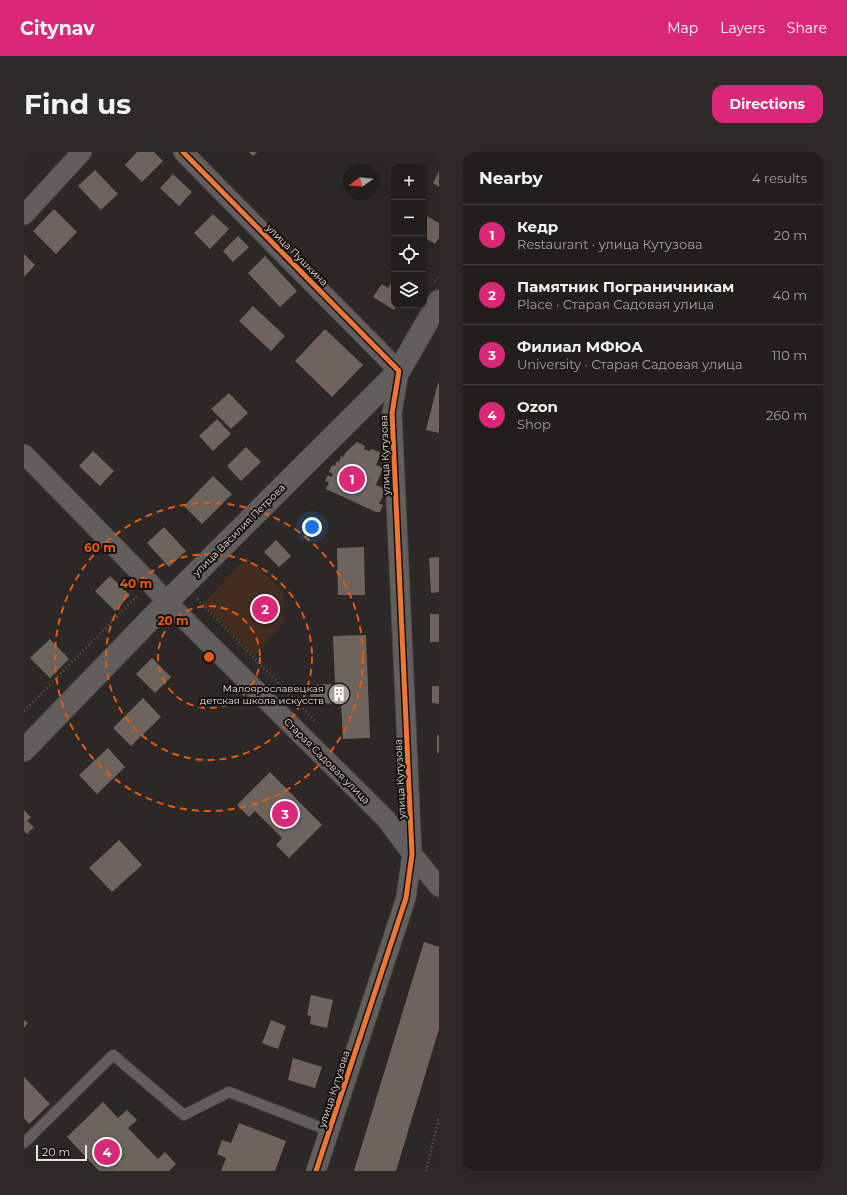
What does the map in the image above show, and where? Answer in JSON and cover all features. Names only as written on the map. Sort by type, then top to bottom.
[{"type":"main road","name":"улица Василия Петрова","points":[[24,750],[187,581],[399,371],[439,300]]},
{"type":"street","points":[[24,215],[82,152]]},
{"type":"street","name":"улица Пушкина","points":[[183,152],[399,371]]},
{"type":"street","name":"улица Кутузова","points":[[316,1171],[406,898],[412,854],[392,413],[399,371]]},
{"type":"street","name":"Старая Садовая улица","points":[[24,454],[167,602],[386,818],[412,854],[439,887]]},
{"type":"lane","points":[[24,1143],[113,1055],[184,1115],[229,1092],[330,1131]]},
{"type":"path","points":[[187,581],[198,601],[318,724]]},
{"type":"path","points":[[426,1171],[439,1118]]},
{"type":"shaded area","points":[[247,557],[283,592],[283,621],[255,657],[203,604]]},
{"type":"building","points":[[137,152],[154,152],[163,161],[142,182],[125,165]]},
{"type":"building","points":[[249,152],[257,152],[253,156]]},
{"type":"building","points":[[95,170],[118,194],[101,210],[78,186]]},
{"type":"building","points":[[439,171],[439,187],[433,183]]},
{"type":"building","points":[[173,174],[192,192],[179,206],[160,188]]},
{"type":"building","points":[[54,209],[77,232],[56,254],[33,231]]},
{"type":"building","points":[[213,214],[229,229],[210,249],[194,233]]},
{"type":"building","points":[[427,216],[439,223],[439,238],[435,244],[427,239]]},
{"type":"building","points":[[238,236],[249,247],[233,262],[223,251]]},
{"type":"building","points":[[24,254],[35,265],[24,277]]},
{"type":"building","points":[[265,256],[297,291],[280,307],[248,273]]},
{"type":"building","points":[[382,284],[388,288],[391,284],[391,308],[395,308],[394,310],[373,297]]},
{"type":"building","points":[[253,306],[285,336],[271,351],[239,321]]},
{"type":"building","points":[[325,329],[363,365],[332,397],[295,361]]},
{"type":"building","points":[[439,383],[439,433],[426,430]]},
{"type":"building","points":[[229,393],[248,413],[231,429],[211,409]]},
{"type":"building","points":[[217,419],[231,434],[213,451],[199,436]]},
{"type":"building","points":[[357,442],[365,446],[364,449],[369,451],[372,449],[381,453],[376,465],[383,468],[376,485],[388,490],[386,497],[383,496],[379,504],[383,505],[380,512],[376,512],[326,489],[329,482],[325,481],[328,475],[331,477],[333,474],[329,472],[332,465],[335,466],[337,461],[339,462],[341,456],[343,457],[346,452]]},
{"type":"building","points":[[246,447],[261,462],[241,481],[227,466]]},
{"type":"building","points":[[93,451],[114,471],[100,486],[79,466]]},
{"type":"building","points":[[213,476],[232,494],[202,524],[184,506]]},
{"type":"building","points":[[164,527],[186,551],[169,567],[147,543]]},
{"type":"building","points":[[276,540],[291,556],[279,567],[264,552]]},
{"type":"building","points":[[364,547],[365,595],[338,595],[337,548]]},
{"type":"building","points":[[439,557],[439,592],[431,593],[429,558]]},
{"type":"building","points":[[110,576],[130,595],[115,611],[95,591]]},
{"type":"building","points":[[430,614],[439,614],[439,642],[430,642]]},
{"type":"building","name":"Малоярославецкая детская школа искусств","points":[[366,635],[370,738],[343,739],[341,703],[311,704],[310,685],[335,684],[333,636]]},
{"type":"building","points":[[50,639],[69,659],[50,678],[30,658]]},
{"type":"building","points":[[152,658],[171,677],[155,693],[136,674]]},
{"type":"building","points":[[432,686],[439,686],[439,704],[432,703]]},
{"type":"building","points":[[143,698],[161,717],[131,746],[113,728]]},
{"type":"building","points":[[437,735],[439,735],[439,753],[437,753]]},
{"type":"building","points":[[108,748],[125,767],[97,794],[79,775]]},
{"type":"building","points":[[270,772],[322,825],[289,858],[276,845],[282,838],[255,811],[249,817],[237,805]]},
{"type":"building","points":[[24,810],[31,817],[27,821],[34,827],[27,834],[24,831]]},
{"type":"building","points":[[119,840],[142,865],[112,892],[89,868]]},
{"type":"building","points":[[424,942],[439,947],[439,1029],[396,1171],[354,1171]]},
{"type":"building","points":[[311,995],[333,1000],[327,1028],[310,1024],[311,1016],[307,1015]]},
{"type":"building","points":[[24,1020],[28,1023],[24,1028]]},
{"type":"building","points":[[271,1020],[286,1026],[278,1049],[262,1043]]},
{"type":"building","points":[[293,1058],[322,1067],[315,1088],[288,1080]]},
{"type":"building","points":[[24,1077],[50,1104],[29,1124],[24,1118]]},
{"type":"building","points":[[103,1102],[118,1118],[127,1110],[137,1120],[128,1128],[158,1159],[165,1152],[176,1164],[169,1171],[99,1171],[67,1137]]},
{"type":"building","points":[[239,1123],[286,1141],[275,1171],[221,1171],[226,1158],[217,1154],[222,1140],[231,1143]]},
{"type":"cycle path","points":[[183,152],[399,371],[392,413],[412,854],[406,898],[316,1171]]},
{"type":"place","name":"Кедр","points":[[352,479]]},
{"type":"place","name":"Памятник Пограничникам","points":[[265,609]]},
{"type":"place","name":"Малоярославецкая детская школа искусств","points":[[339,694]]},
{"type":"place","name":"Филиал МФЮА","points":[[285,814]]},
{"type":"place","name":"Ozon","points":[[107,1152]]}]
